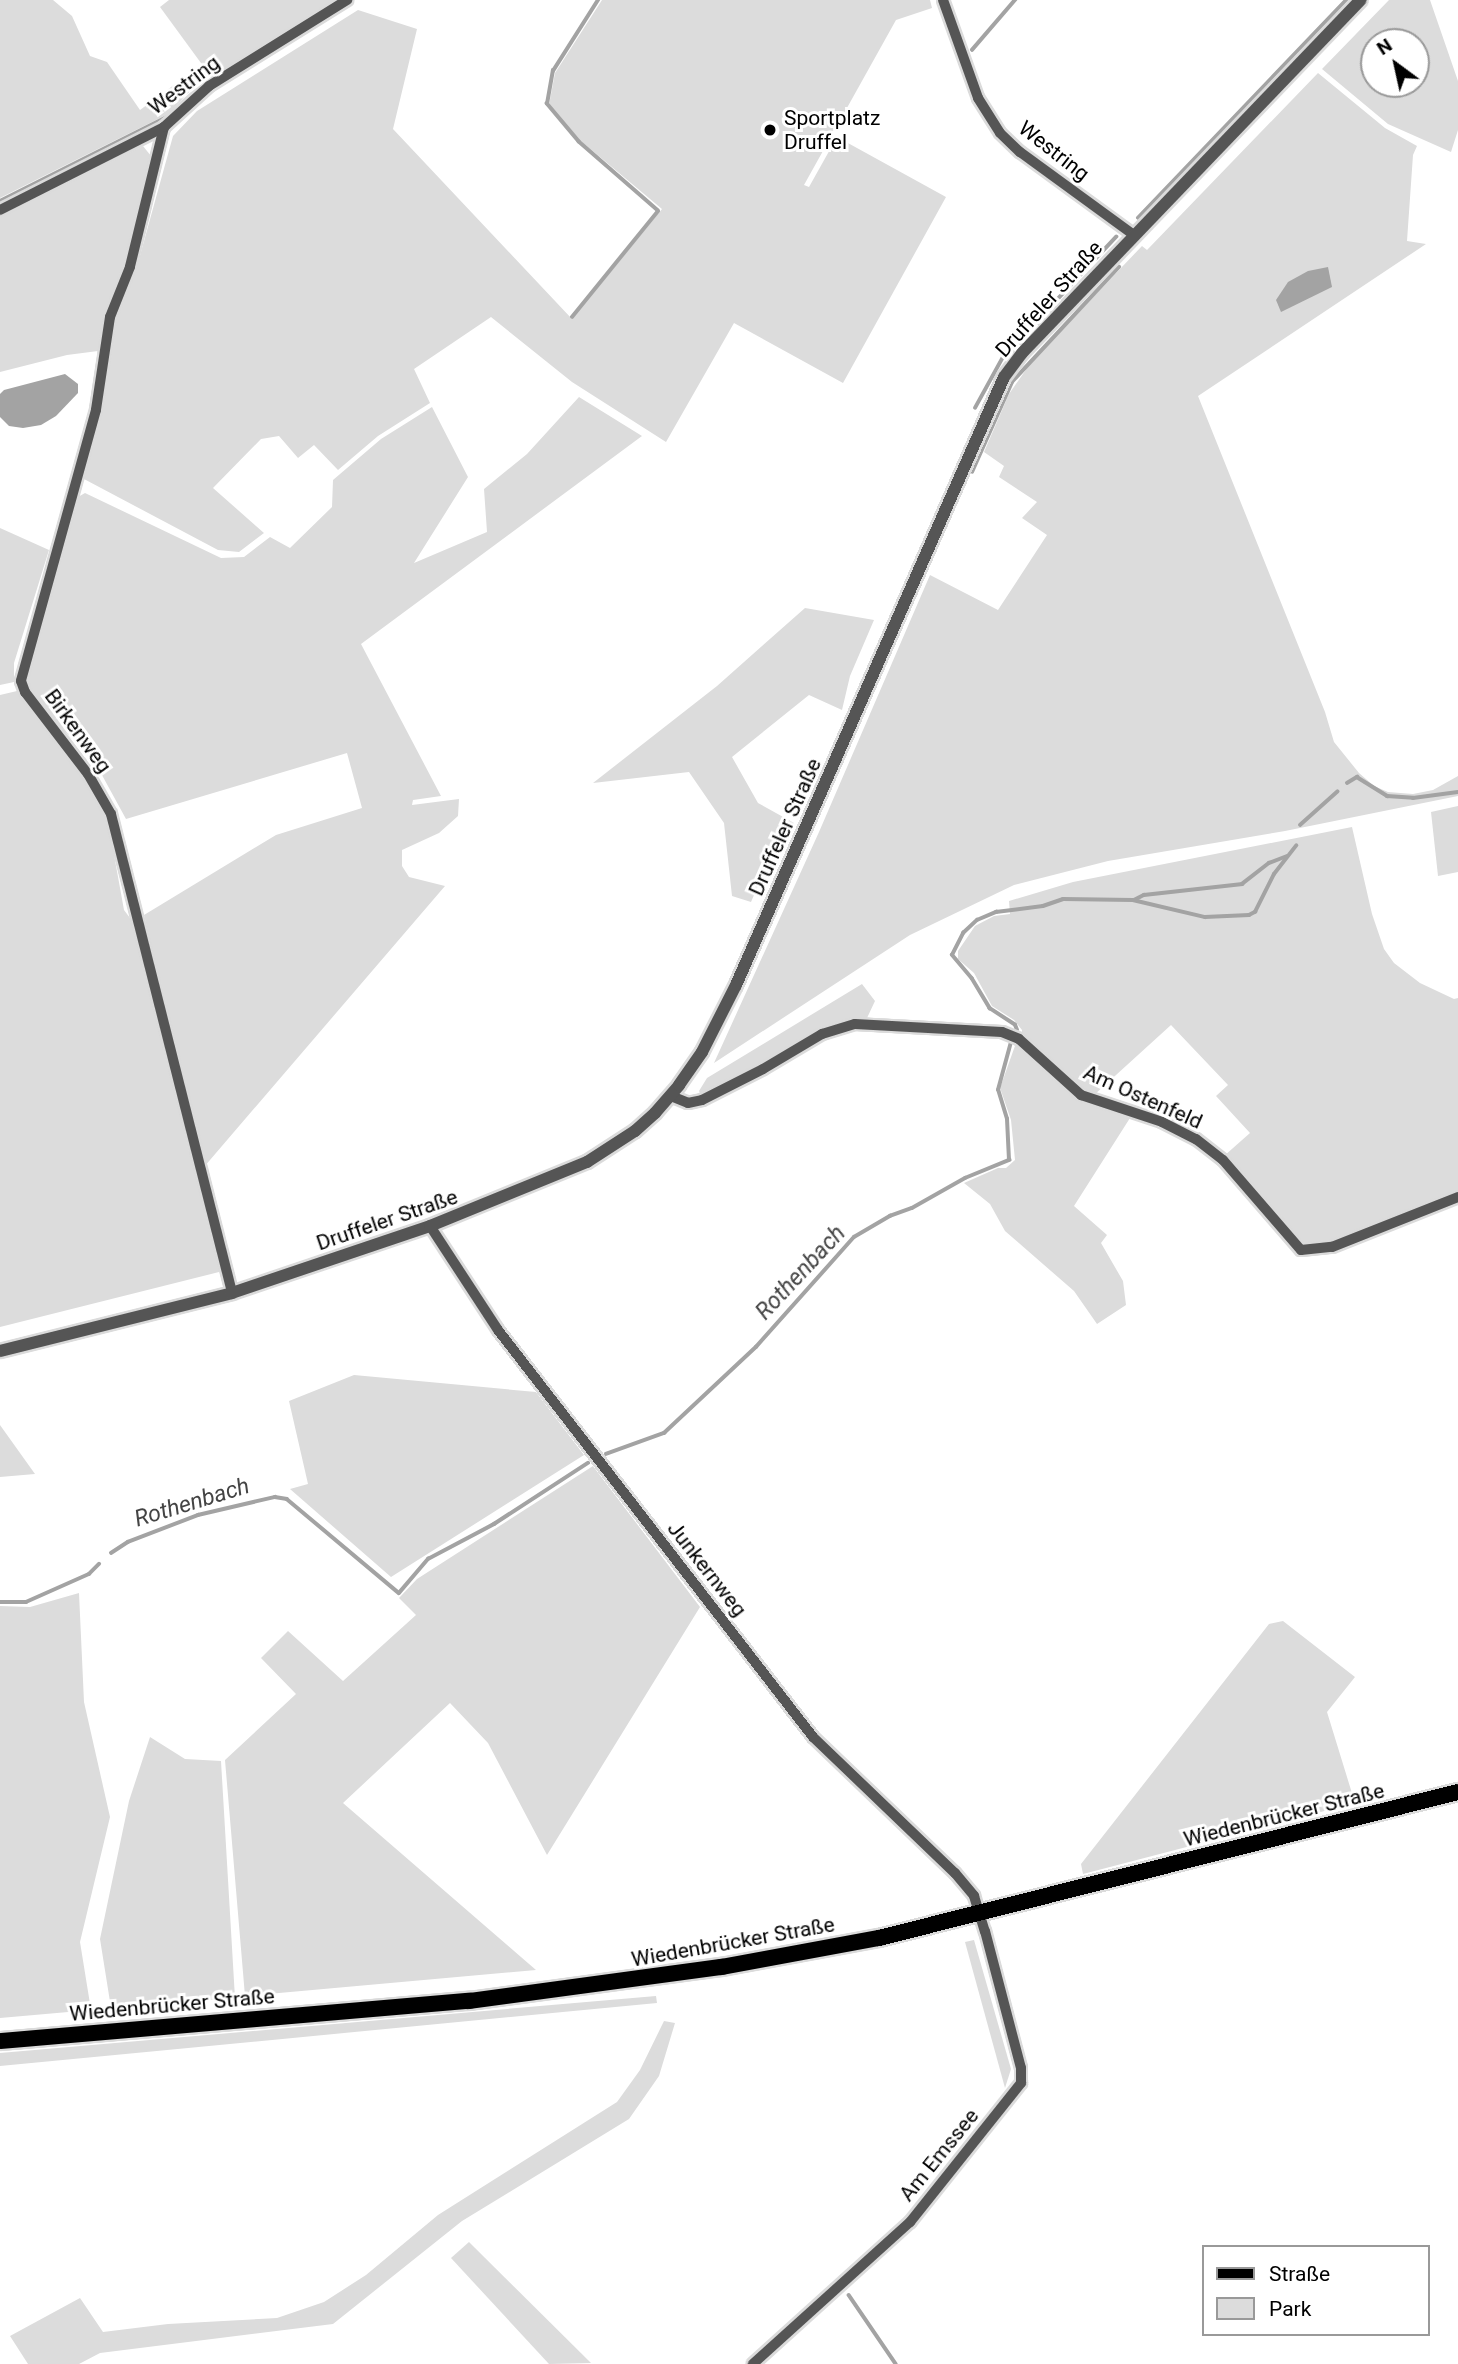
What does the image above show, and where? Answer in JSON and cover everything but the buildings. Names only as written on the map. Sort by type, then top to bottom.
[{"type":"main road","name":"Wiedenbrücker Straße","points":[[0,2041],[470,2001],[598,1986],[781,1957],[979,1914],[1458,1792]]},
{"type":"street","name":"Westring","points":[[0,210],[163,127],[209,86],[347,0]]},
{"type":"street","name":"Westring","points":[[943,0],[978,98],[1000,133],[1020,152],[1134,235]]},
{"type":"street","name":"Druffeler Straße","points":[[0,1352],[232,1293],[430,1226],[587,1162],[635,1130],[671,1096],[702,1052],[736,985],[1004,377],[1022,353],[1360,0]]},
{"type":"street","name":"Birkenweg","points":[[163,127],[130,267],[110,317],[96,410],[21,681],[25,692],[88,774],[111,814],[232,1293]]},
{"type":"street","points":[[140,139],[158,151]]},
{"type":"street","name":"Am Ostenfeld","points":[[671,1096],[688,1103],[702,1100],[763,1069],[822,1034],[855,1024],[1002,1032],[1019,1039],[1081,1096],[1162,1122],[1196,1139],[1223,1160],[1301,1250],[1332,1247],[1458,1197]]},
{"type":"street","name":"Junkernweg","points":[[430,1226],[498,1330],[813,1737],[955,1872],[974,1896],[979,1914]]},
{"type":"street","name":"Am Emssee","points":[[753,2364],[910,2222],[1021,2083],[1021,2068],[979,1914]]},
{"type":"green space","points":[[0,0],[53,0],[72,16],[90,56],[107,62],[140,110],[190,73],[196,85],[168,114],[0,198]]},
{"type":"green space","points":[[169,0],[337,0],[215,78],[209,74],[160,7]]},
{"type":"green space","points":[[602,0],[930,0],[932,8],[896,20],[804,185],[809,187],[837,137],[946,197],[843,383],[734,323],[666,442],[572,382],[491,317],[414,369],[430,403],[378,436],[338,470],[314,445],[298,458],[279,436],[261,439],[213,488],[264,533],[239,552],[218,550],[84,479],[100,415],[115,316],[136,270],[173,136],[197,111],[358,10],[417,29],[393,129],[572,319],[662,209],[582,142],[549,105],[555,73]]},
{"type":"green space","points":[[1389,0],[1430,0],[1458,81],[1458,130],[1451,152],[1388,124],[1322,69],[1360,30],[1360,98],[1430,98],[1430,28],[1362,28]]},
{"type":"green space","points":[[1318,73],[1385,128],[1417,146],[1413,155],[1407,241],[1426,244],[1198,396],[1325,712],[1334,742],[1359,773],[1374,786],[1388,792],[1413,794],[1433,790],[1458,776],[1458,796],[1285,831],[1108,861],[1014,885],[910,935],[714,1063],[819,832],[930,575],[998,610],[1047,535],[1022,518],[1037,502],[999,477],[1004,466],[984,452],[1009,394],[1032,361],[1142,246],[1147,250]]},
{"type":"green space","points":[[143,146],[151,156],[125,266],[105,316],[98,351],[67,355],[0,372],[0,217]]},
{"type":"green space","points":[[579,397],[642,436],[361,644],[441,796],[413,800],[412,805],[459,799],[458,816],[439,833],[402,850],[402,866],[409,877],[445,886],[204,1167],[144,915],[276,835],[362,808],[347,753],[126,819],[97,766],[30,694],[27,683],[78,497],[85,493],[221,558],[244,557],[270,537],[290,548],[332,507],[333,480],[381,439],[432,407],[468,477],[414,563],[487,532],[484,489],[527,454]]},
{"type":"green space","points":[[0,528],[49,550],[14,663],[14,682],[0,685]]},
{"type":"green space","points":[[805,608],[874,620],[850,676],[842,710],[809,695],[732,757],[758,803],[794,823],[771,856],[751,902],[732,896],[724,823],[689,772],[593,783],[717,686]]},
{"type":"green space","points":[[17,691],[83,776],[107,816],[124,910],[133,922],[223,1271],[0,1327],[0,695]]},
{"type":"green space","points":[[1458,806],[1458,872],[1438,876],[1431,812]]},
{"type":"green space","points":[[1352,827],[1372,914],[1384,949],[1394,963],[1420,983],[1454,999],[1458,998],[1458,1191],[1331,1241],[1304,1243],[1224,1156],[1250,1133],[1216,1096],[1228,1085],[1171,1025],[1094,1095],[1081,1089],[1022,1035],[1022,1030],[1014,1020],[992,1006],[974,973],[958,959],[958,951],[975,926],[994,916],[1010,914],[1009,901],[1073,882]]},
{"type":"green space","points":[[862,984],[875,1001],[867,1018],[824,1028],[760,1067],[701,1095],[699,1091],[707,1078]]},
{"type":"green space","points":[[1016,1043],[1077,1098],[1130,1118],[1074,1206],[1107,1235],[1101,1243],[1123,1281],[1126,1305],[1097,1324],[1074,1291],[1005,1231],[990,1204],[964,1183],[998,1168],[1006,1168],[1015,1160],[1011,1120],[1000,1088]]},
{"type":"green space","points":[[354,1375],[536,1392],[584,1455],[391,1577],[290,1489],[308,1484],[289,1401]]},
{"type":"green space","points":[[0,1425],[35,1474],[0,1477]]},
{"type":"green space","points":[[593,1466],[700,1607],[547,1855],[488,1743],[450,1703],[343,1803],[536,1970],[245,1996],[225,1760],[296,1694],[261,1658],[288,1631],[343,1681],[416,1615],[399,1598],[417,1579]]},
{"type":"green space","points":[[79,1593],[84,1702],[110,1817],[80,1942],[91,2010],[0,2018],[0,1606],[30,1607]]},
{"type":"green space","points":[[1283,1621],[1355,1677],[1327,1712],[1355,1803],[1083,1874],[1081,1864],[1269,1624]]},
{"type":"green space","points":[[150,1737],[185,1759],[221,1761],[235,1998],[111,2008],[100,1939],[129,1801]]},
{"type":"green space","points":[[974,1940],[1011,2069],[1005,2088],[965,1942]]},
{"type":"green space","points":[[656,1996],[657,2003],[0,2066],[0,2053]]},
{"type":"green space","points":[[664,2021],[675,2023],[659,2076],[629,2119],[462,2221],[333,2324],[100,2353],[79,2364],[28,2364],[10,2336],[80,2298],[103,2332],[168,2324],[277,2318],[324,2302],[366,2275],[438,2215],[617,2102],[640,2070]]},
{"type":"green space","points":[[469,2242],[591,2363],[549,2364],[451,2258]]},
{"type":"shaded area","points":[[1328,267],[1332,287],[1281,312],[1276,300],[1288,282],[1308,271]]},
{"type":"shaded area","points":[[65,374],[78,384],[78,393],[56,416],[41,425],[23,428],[9,426],[0,417],[0,394],[4,390]]},
{"type":"waterway","points":[[572,317],[658,211],[579,142],[547,104],[553,71],[598,0]]},
{"type":"waterway","points":[[972,50],[1015,0]]},
{"type":"waterway","points":[[1138,218],[1346,0]]},
{"type":"waterway","points":[[0,201],[169,116]]},
{"type":"waterway","points":[[975,408],[1003,357],[1116,237]]},
{"type":"waterway","points":[[972,472],[1012,382],[1119,267]]},
{"type":"waterway","name":"Rothenbach","points":[[1347,783],[1357,777],[1387,796],[1413,798],[1458,792]]},
{"type":"waterway","name":"Rothenbach","points":[[1300,825],[1337,792]]},
{"type":"waterway","name":"Rothenbach","points":[[1017,1030],[1015,1025],[990,1009],[972,979],[952,955],[963,933],[977,920],[996,912],[1043,906],[1063,899],[1133,900],[1205,917],[1249,915],[1255,912],[1274,874],[1296,846]]},
{"type":"waterway","name":"Rothenbach","points":[[1134,900],[1144,895],[1242,884],[1269,863],[1287,856]]},
{"type":"waterway","name":"Rothenbach","points":[[606,1454],[664,1433],[756,1347],[854,1237],[965,1178],[1009,1160],[1007,1119],[998,1090],[1011,1042]]},
{"type":"waterway","name":"Rothenbach","points":[[111,1553],[128,1542],[198,1515],[275,1497],[287,1499],[399,1593],[428,1559],[494,1524],[588,1463]]},
{"type":"waterway","name":"Rothenbach","points":[[0,1602],[26,1602],[89,1574],[99,1564]]},
{"type":"waterway","points":[[849,2295],[896,2364]]},
{"type":"place","name":"Sportplatz Druffel","points":[[770,130]]}]
